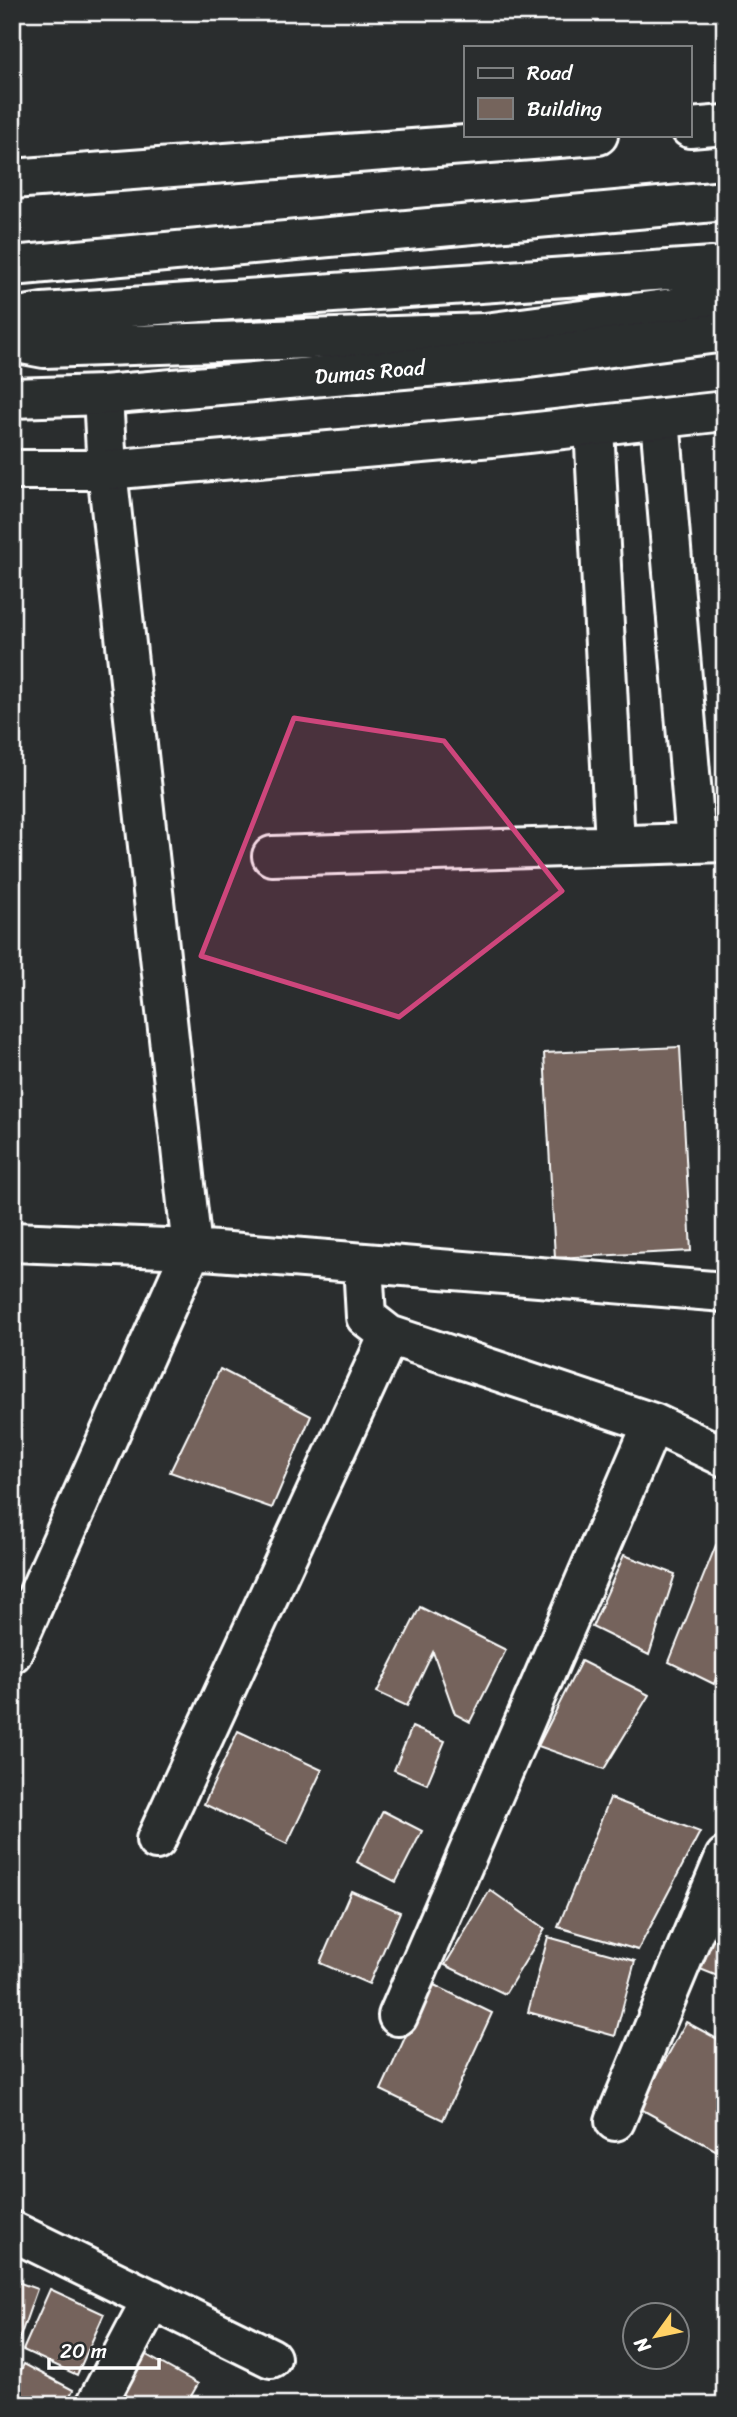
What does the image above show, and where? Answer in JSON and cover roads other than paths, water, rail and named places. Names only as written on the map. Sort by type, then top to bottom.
[{"type":"street","points":[[692,128],[725,125]]},
{"type":"street","points":[[12,179],[585,136]]},
{"type":"street","points":[[12,266],[725,201]]},
{"type":"street","points":[[12,318],[43,313],[712,267],[725,270]]},
{"type":"street","points":[[12,342],[44,348],[485,332],[718,302],[725,298]]},
{"type":"street","name":"Dumas Road","points":[[12,398],[103,395],[521,359],[725,332]]},
{"type":"street","points":[[12,1653],[192,1249],[107,470],[103,395]]},
{"type":"street","points":[[12,470],[107,470],[492,437],[725,411]]},
{"type":"street","points":[[272,856],[710,842],[660,419]]},
{"type":"street","points":[[594,426],[615,845]]},
{"type":"street","points":[[12,1241],[192,1249],[725,1292]]},
{"type":"street","points":[[362,1263],[366,1317],[389,1335],[653,1423],[725,1457]]},
{"type":"street","points":[[156,1840],[389,1335]]},
{"type":"street","points":[[398,2016],[653,1423]]},
{"type":"street","points":[[615,2121],[725,1857]]},
{"type":"street","points":[[12,2231],[271,2358]]},
{"type":"street","points":[[96,2405],[152,2299]]}]
